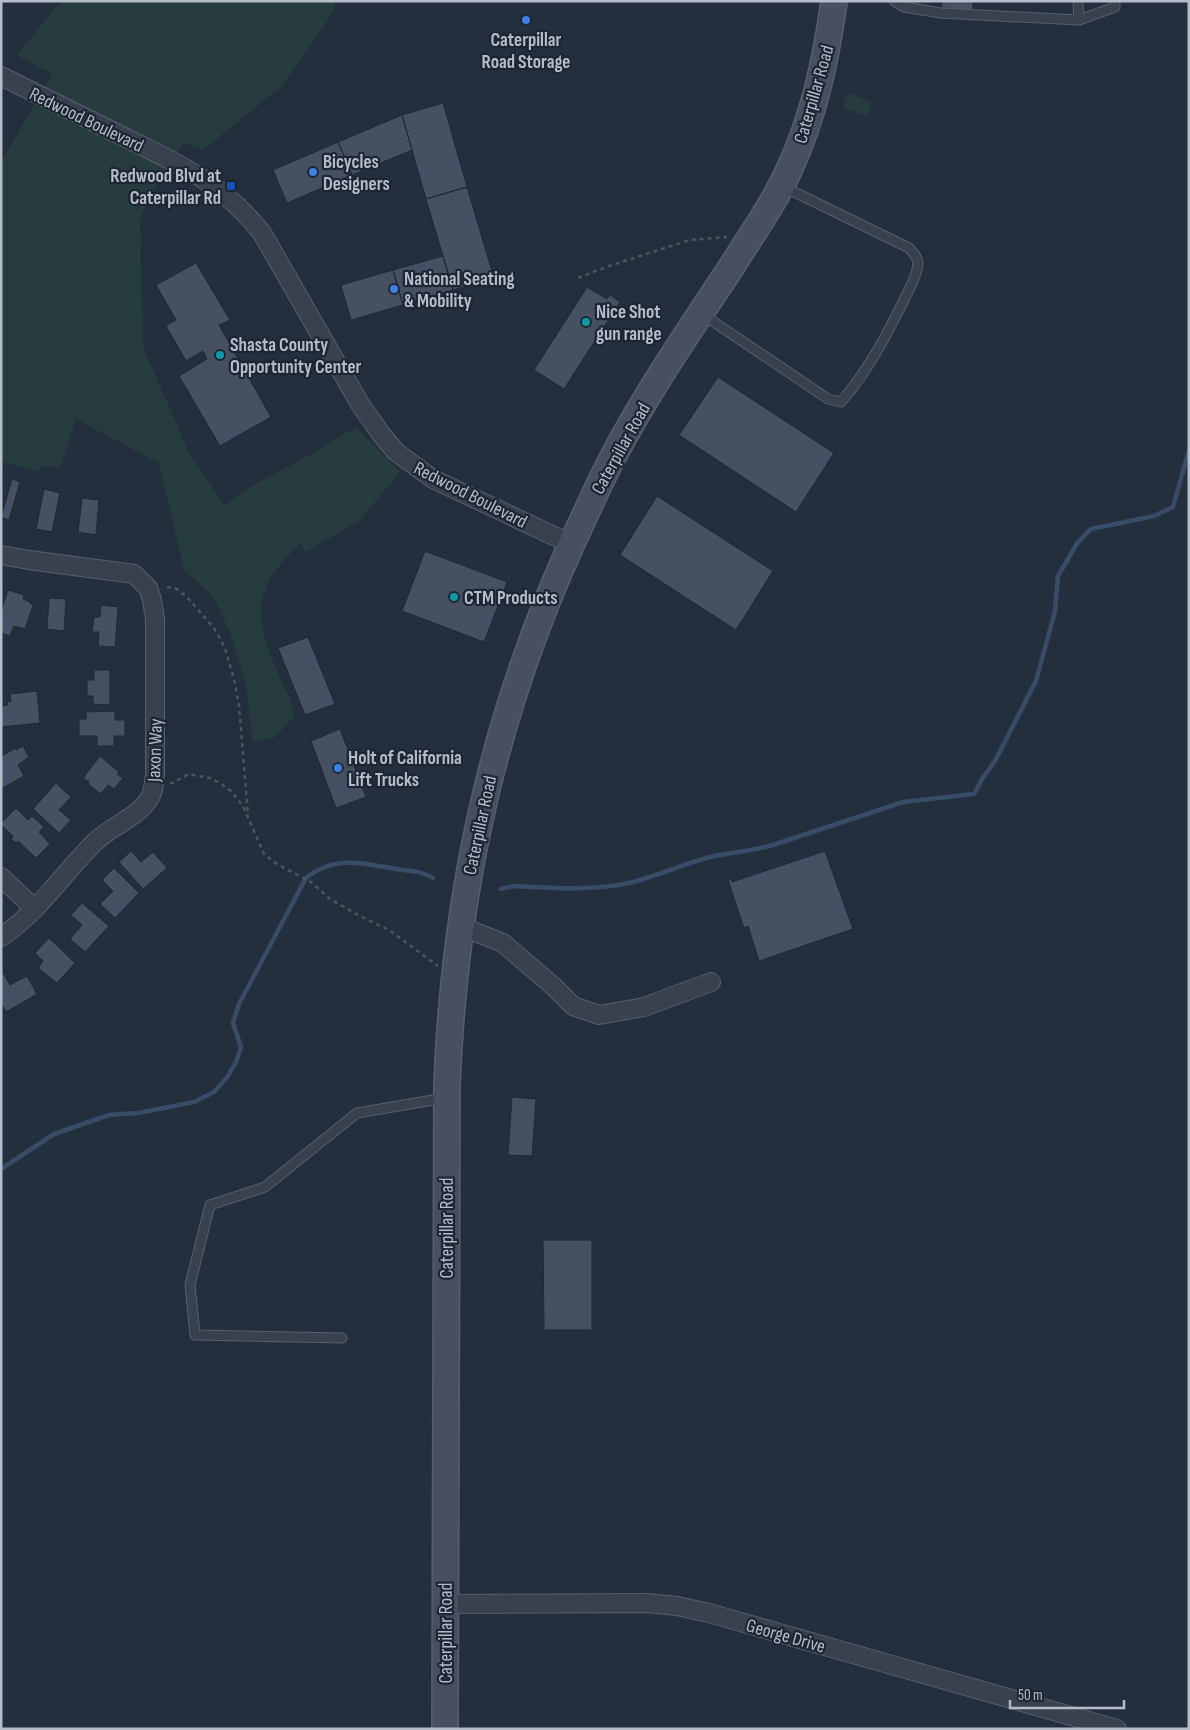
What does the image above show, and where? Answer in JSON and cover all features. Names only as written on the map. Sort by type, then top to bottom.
[{"type":"street","name":"Caterpillar Road","points":[[445,1729],[447,1098],[449,1028],[460,926],[476,835],[499,740],[540,617],[571,544],[614,455],[671,358],[782,186],[812,111],[827,53],[834,1]]},
{"type":"street","name":"Redwood Boulevard","points":[[1,76],[190,170],[222,192],[250,219],[262,234],[360,404],[396,452],[433,479],[571,544]]},
{"type":"street","name":"Jaxon Way","points":[[1,555],[134,574],[148,588],[155,619],[154,783],[150,798],[144,805],[96,842],[35,909],[1,937]]},
{"type":"street","points":[[1,877],[35,909]]},
{"type":"street","points":[[460,926],[503,943],[573,1006],[599,1015],[644,1007],[712,982]]},
{"type":"street","name":"George Drive","points":[[445,1604],[646,1603],[677,1606],[710,1613],[1117,1729]]},
{"type":"lane","points":[[894,1],[904,7],[941,13],[1079,20],[1115,7],[1115,1]]},
{"type":"lane","points":[[1078,1],[1079,20]]},
{"type":"lane","points":[[701,313],[828,399],[841,402],[858,382],[886,338],[915,278],[918,264],[916,256],[909,248],[782,186]]},
{"type":"lane","points":[[342,1338],[195,1335],[190,1285],[210,1205],[265,1187],[357,1113],[447,1098]]},
{"type":"path","points":[[578,278],[690,240],[751,235]]},
{"type":"path","points":[[167,587],[175,588],[186,596],[214,628],[225,648],[239,706],[248,816]]},
{"type":"path","points":[[154,783],[172,784],[189,774],[210,778],[231,791],[243,806],[264,854],[277,864],[311,882],[337,903],[389,930],[424,958],[454,977]]},
{"type":"green space","points":[[61,1],[334,1],[334,11],[281,87],[203,150],[184,143],[159,180],[140,219],[143,347],[190,455],[225,506],[243,491],[356,427],[400,472],[359,521],[305,552],[301,543],[273,574],[266,588],[261,618],[264,634],[295,716],[274,738],[253,742],[246,684],[230,633],[214,597],[184,570],[159,463],[76,419],[60,468],[41,465],[39,472],[4,462],[1,469],[1,162],[52,74],[17,55]]},
{"type":"green space","points":[[847,93],[872,102],[868,116],[842,108]]},
{"type":"building","points":[[973,1],[973,10],[941,8],[942,3],[929,2]]},
{"type":"building","points":[[443,103],[467,187],[426,199],[402,115]]},
{"type":"building","points":[[402,115],[412,150],[352,175],[338,142]]},
{"type":"building","name":"Bicycles Designers","points":[[338,142],[352,175],[287,203],[273,170]]},
{"type":"building","points":[[467,187],[494,278],[453,290],[426,199]]},
{"type":"building","points":[[443,256],[453,290],[403,305],[393,270]]},
{"type":"building","name":"Shasta County Opportunity Center","points":[[196,263],[230,320],[219,325],[271,417],[220,446],[179,376],[207,359],[203,351],[186,361],[166,326],[176,320],[156,285]]},
{"type":"building","points":[[393,270],[403,305],[351,320],[341,285]]},
{"type":"building","name":"Nice Shot gun range","points":[[587,287],[607,299],[610,295],[620,302],[564,389],[534,370]]},
{"type":"building","points":[[718,377],[834,453],[796,512],[679,435]]},
{"type":"building","points":[[12,479],[20,482],[9,520],[1,517]]},
{"type":"building","points":[[44,489],[60,493],[52,532],[36,529]]},
{"type":"building","points":[[657,496],[773,571],[736,630],[620,555]]},
{"type":"building","points":[[82,498],[99,500],[96,535],[78,532]]},
{"type":"building","name":"CTM Products","points":[[425,551],[507,582],[484,642],[402,611]]},
{"type":"building","points":[[8,590],[24,595],[23,599],[33,606],[25,629],[14,626],[10,636],[1,633],[1,611]]},
{"type":"building","points":[[49,598],[66,599],[64,631],[47,629]]},
{"type":"building","points":[[101,605],[118,607],[115,647],[98,646],[99,632],[92,632],[94,617],[100,617]]},
{"type":"building","points":[[308,637],[335,704],[305,715],[278,648]]},
{"type":"building","points":[[94,670],[110,670],[110,705],[93,704],[93,696],[87,696],[87,680],[94,680]]},
{"type":"building","points":[[37,691],[40,723],[1,727],[1,706],[8,705],[7,702],[11,701],[10,694]]},
{"type":"building","points":[[115,711],[115,720],[125,720],[125,736],[114,736],[114,746],[97,746],[97,736],[79,736],[79,719],[86,719],[86,712]]},
{"type":"building","name":"Holt of California Lift Trucks","points":[[340,729],[366,797],[336,808],[311,741]]},
{"type":"building","points":[[23,746],[29,757],[18,765],[24,776],[1,789],[1,757],[15,748],[16,750]]},
{"type":"building","points":[[100,756],[119,772],[117,774],[123,778],[114,789],[108,785],[101,794],[83,778]]},
{"type":"building","points":[[56,783],[71,797],[59,810],[71,820],[59,833],[33,809]]},
{"type":"building","points":[[16,808],[28,820],[32,816],[44,827],[39,832],[50,844],[36,858],[18,841],[16,843],[11,839],[13,836],[1,825]]},
{"type":"building","points":[[131,851],[141,862],[153,852],[167,868],[143,889],[119,862]]},
{"type":"building","points":[[825,851],[853,929],[759,961],[748,926],[744,928],[728,880],[731,879],[732,882]]},
{"type":"building","points":[[114,868],[139,893],[115,918],[100,904],[113,891],[102,880]]},
{"type":"building","points":[[82,903],[109,926],[85,952],[70,939],[82,925],[71,915]]},
{"type":"building","points":[[49,938],[75,963],[57,983],[38,968],[43,961],[35,953]]},
{"type":"building","points":[[3,973],[10,985],[27,976],[37,994],[6,1012],[1,1003],[1,974]]},
{"type":"building","points":[[512,1097],[536,1099],[532,1156],[508,1155]]},
{"type":"building","points":[[543,1240],[592,1240],[592,1330],[544,1330]]},
{"type":"waterway","points":[[501,889],[515,886],[558,888],[615,886],[650,877],[710,857],[773,845],[903,802],[974,794],[995,761],[1036,681],[1055,611],[1058,576],[1078,542],[1091,529],[1154,516],[1173,507],[1189,450]]},
{"type":"waterway","points":[[1,1169],[54,1134],[109,1115],[138,1113],[194,1102],[214,1092],[228,1076],[236,1062],[241,1047],[233,1023],[239,1004],[306,878],[318,870],[341,863],[365,864],[415,871],[433,878]]},
{"type":"place","name":"Caterpillar Road Storage","points":[[526,20]]},
{"type":"place","name":"Bicycles Designers","points":[[313,172]]},
{"type":"place","name":"Redwood Blvd at Caterpillar Rd","points":[[231,186]]},
{"type":"place","name":"National Seating & Mobility","points":[[394,289]]},
{"type":"place","name":"Nice Shot gun range","points":[[586,322]]},
{"type":"place","name":"Shasta County Opportunity Center","points":[[220,355]]},
{"type":"place","name":"CTM Products","points":[[454,597]]},
{"type":"place","name":"Holt of California Lift Trucks","points":[[338,768]]}]
